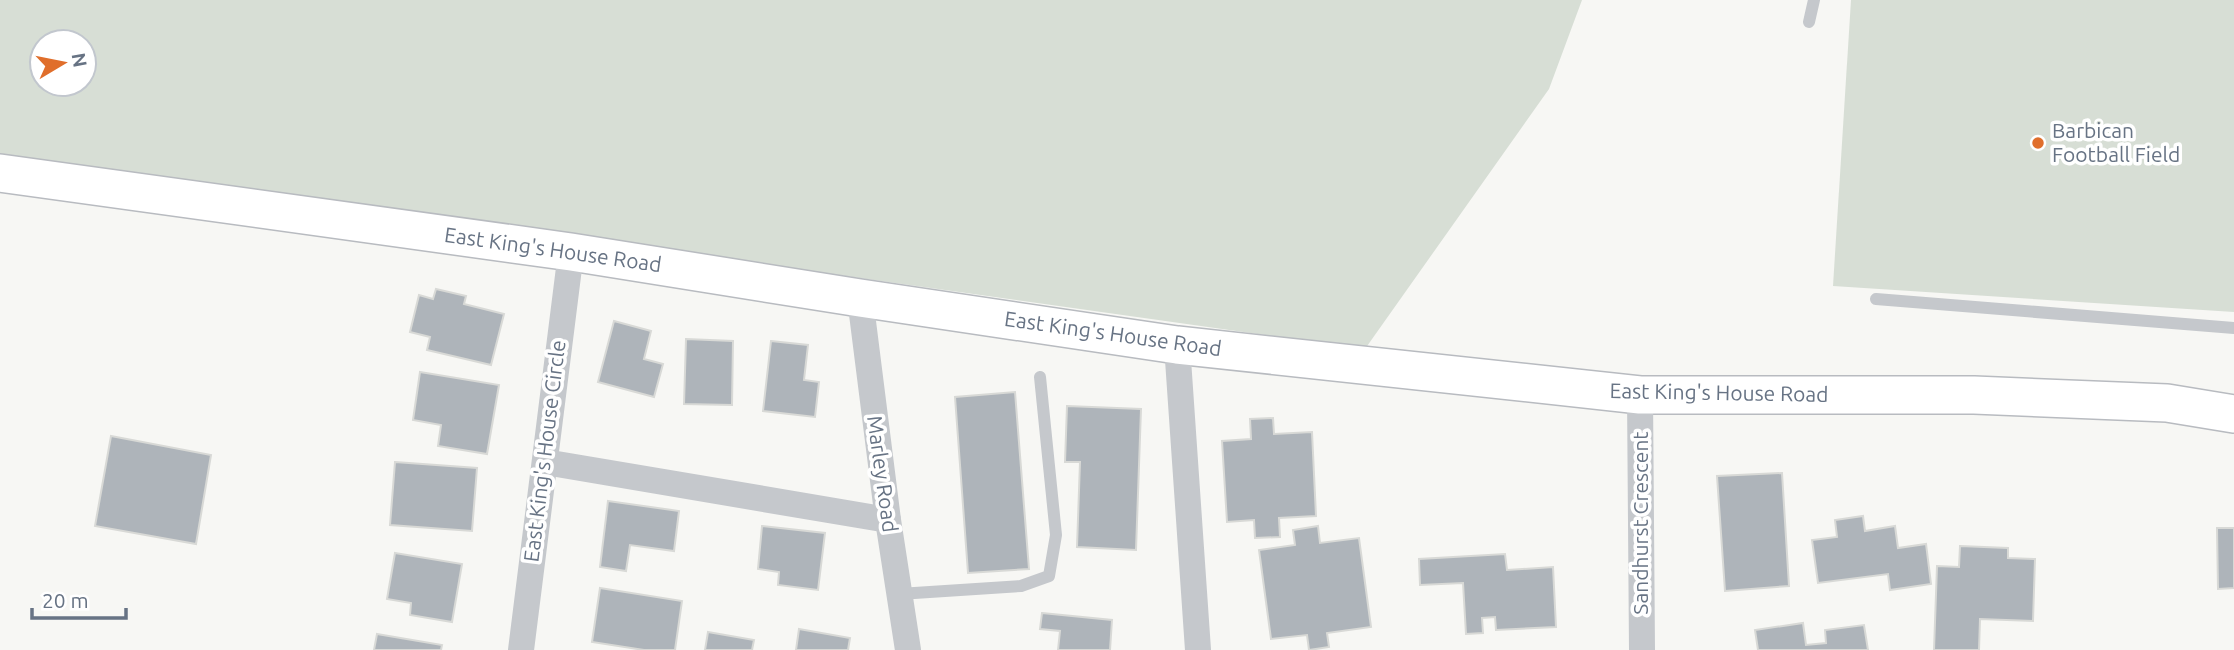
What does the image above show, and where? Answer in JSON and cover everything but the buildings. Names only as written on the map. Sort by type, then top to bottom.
[{"type":"main road","name":"East King's House Road","points":[[0,173],[571,252],[1177,345],[1640,396],[1974,395],[2167,403],[2234,414]]},
{"type":"street","name":"East King's House Circle","points":[[521,650],[571,252]]},
{"type":"street","name":"Marley Road","points":[[860,298],[888,520],[908,650]]},
{"type":"street","points":[[1177,345],[1198,650]]},
{"type":"street","name":"Sandhurst Crescent","points":[[1640,396],[1642,650]]},
{"type":"street","points":[[545,462],[888,520]]},
{"type":"lane","points":[[1809,22],[1814,0]]},
{"type":"lane","points":[[1876,299],[2234,328]]},
{"type":"lane","points":[[899,593],[1021,586],[1049,576],[1056,535],[1040,377]]},
{"type":"shaded area","points":[[0,0],[1582,0],[1549,89],[1365,349],[0,157]]},
{"type":"shaded area","name":"Barbican Football Field","points":[[1851,0],[2234,0],[2234,312],[1833,286]]},
{"type":"place","name":"Barbican Football Field","points":[[2038,143]]}]
